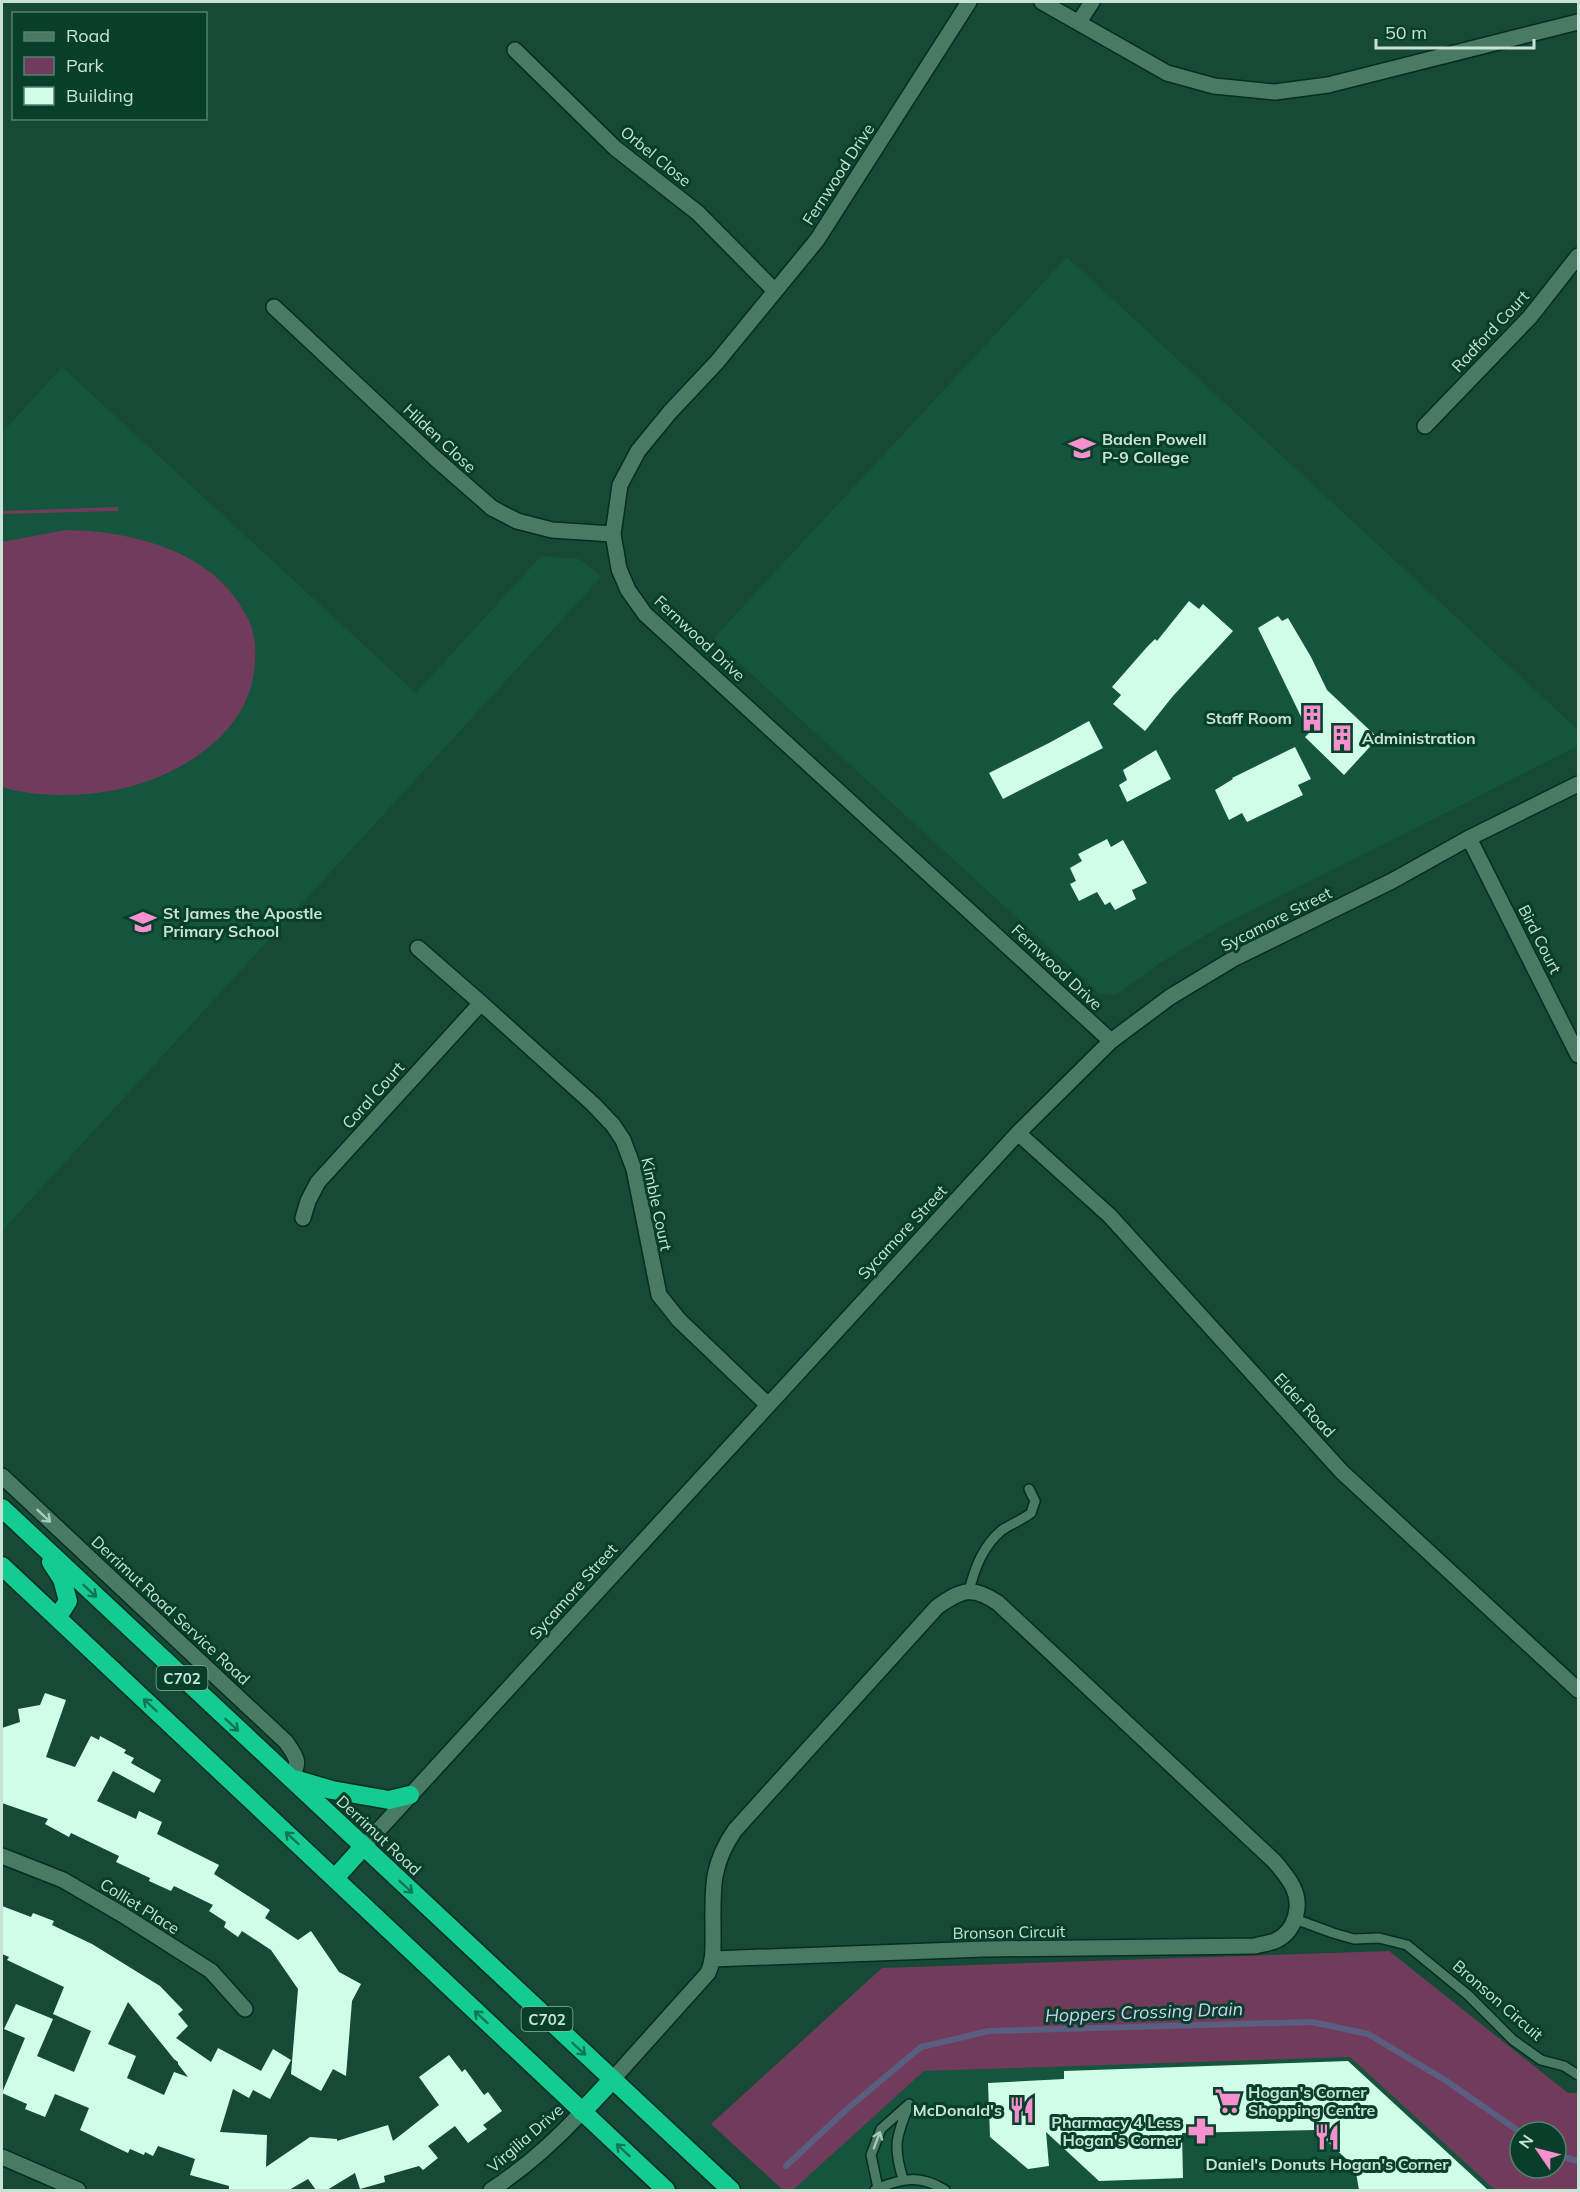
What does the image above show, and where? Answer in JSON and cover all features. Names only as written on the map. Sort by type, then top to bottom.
[{"type":"highway","name":"Derrimut Road","points":[[2,1508],[730,2190]]},
{"type":"highway","points":[[41,1545],[62,1579],[68,1601],[57,1618]]},
{"type":"highway","name":"C702","points":[[2,1566],[666,2190]]},
{"type":"highway","points":[[290,1778],[332,1790],[389,1800],[410,1796]]},
{"type":"highway","points":[[335,1878],[363,1847]]},
{"type":"highway","points":[[582,2112],[612,2080]]},
{"type":"street","name":"Fernwood Drive","points":[[969,2],[817,240],[717,362],[670,412],[638,452],[620,485],[613,534],[619,569],[628,590],[645,614],[1111,1041]]},
{"type":"street","points":[[1042,2],[1167,73],[1214,86],[1275,92],[1328,85],[1578,22]]},
{"type":"street","points":[[1079,22],[1092,2]]},
{"type":"street","name":"Orbel Close","points":[[515,50],[615,148],[698,213],[776,291]]},
{"type":"street","name":"Radford Court","points":[[1425,426],[1530,317],[1578,256]]},
{"type":"street","name":"Hilden Close","points":[[274,307],[451,473],[492,508],[517,521],[552,530],[613,534]]},
{"type":"street","name":"Sycamore Street","points":[[363,1847],[1017,1133],[1111,1041],[1170,997],[1233,959],[1392,881],[1469,838],[1578,784]]},
{"type":"street","name":"Bird Court","points":[[1469,838],[1578,1055]]},
{"type":"street","name":"Kimble Court","points":[[418,948],[593,1104],[613,1125],[623,1140],[634,1169],[659,1295],[679,1320],[768,1405]]},
{"type":"street","name":"Coral Court","points":[[303,1218],[308,1201],[318,1182],[481,1003]]},
{"type":"street","name":"Elder Road","points":[[1017,1133],[1110,1216],[1342,1472],[1578,1690]]},
{"type":"street","name":"Derrimut Road Service Road","points":[[2,1476],[286,1742],[297,1758],[296,1770],[290,1778]]},
{"type":"street","points":[[612,2080],[708,1973],[713,1959],[714,1877],[724,1846],[735,1830],[937,1607],[953,1596],[969,1591],[984,1593],[998,1603],[1274,1860],[1294,1888],[1298,1905],[1295,1919]]},
{"type":"street","name":"Colliet Place","points":[[2,1856],[63,1880],[123,1915],[211,1971],[245,2009]]},
{"type":"street","name":"Bronson Circuit","points":[[713,1959],[984,1949],[1255,1946],[1277,1940],[1288,1931],[1295,1919]]},
{"type":"street","name":"Virgilia Drive","points":[[491,2190],[512,2176],[549,2145],[582,2112]]},
{"type":"street","points":[[2,2157],[78,2190]]},
{"type":"lane","points":[[969,1591],[978,1562],[987,1545],[1004,1529],[1030,1513],[1035,1501],[1029,1489]]},
{"type":"lane","name":"Bronson Circuit","points":[[1295,1919],[1333,1934],[1354,1939],[1379,1938],[1407,1945],[1468,1995],[1514,2040],[1541,2060],[1564,2066],[1578,2075]]},
{"type":"lane","points":[[903,2179],[898,2163],[896,2138],[909,2104],[881,2129],[871,2155],[877,2189],[903,2179],[933,2183],[945,2190]]},
{"type":"shaded area","name":"Baden Powell P-9 College","points":[[1067,257],[1578,730],[1578,746],[1219,927],[1160,963],[1116,995],[1100,994],[713,639]]},
{"type":"shaded area","name":"St James the Apostle Primary School","points":[[62,367],[416,693],[541,556],[579,559],[598,573],[600,578],[2,1231],[2,433]]},
{"type":"shaded area","points":[[1350,2057],[1495,2190],[793,2190],[924,2071]]},
{"type":"green space","points":[[118,507],[118,511],[2,514],[2,511]]},
{"type":"green space","points":[[66,530],[92,531],[145,541],[170,549],[194,561],[234,596],[248,619],[255,641],[255,663],[250,689],[240,712],[224,733],[183,765],[159,777],[110,791],[69,795],[28,793],[2,787],[2,542]]},
{"type":"green space","points":[[1389,1951],[1568,2093],[1578,2093],[1578,2190],[1495,2190],[1350,2057],[924,2071],[793,2190],[783,2190],[711,2124],[882,1968]]},
{"type":"building","points":[[1189,601],[1199,609],[1203,604],[1233,631],[1173,696],[1145,731],[1113,704],[1121,695],[1112,687],[1147,647],[1155,639],[1157,641]]},
{"type":"building","points":[[1278,616],[1282,621],[1288,618],[1327,690],[1378,738],[1344,775],[1305,737],[1309,733],[1258,628]]},
{"type":"building","points":[[1089,721],[1103,748],[1003,799],[989,773]]},
{"type":"building","points":[[1295,747],[1311,779],[1298,785],[1303,795],[1247,822],[1242,813],[1229,820],[1215,790],[1232,778]]},
{"type":"building","points":[[1156,750],[1171,779],[1127,802],[1119,785],[1127,780],[1123,770]]},
{"type":"building","points":[[1107,839],[1111,847],[1123,840],[1147,883],[1132,890],[1136,899],[1115,910],[1110,902],[1105,905],[1097,892],[1079,901],[1070,884],[1076,881],[1070,868],[1082,861],[1078,854]]},
{"type":"building","points":[[45,1693],[66,1700],[46,1757],[75,1767],[91,1736],[99,1740],[100,1736],[126,1750],[124,1753],[134,1758],[131,1763],[161,1780],[154,1793],[113,1771],[97,1801],[136,1819],[139,1811],[162,1822],[157,1834],[219,1865],[214,1874],[270,1910],[265,1918],[298,1940],[311,1931],[339,1972],[361,1984],[352,2001],[346,2076],[333,2069],[321,2091],[291,2074],[298,1989],[271,1950],[242,1931],[238,1937],[224,1927],[226,1922],[209,1911],[213,1905],[174,1886],[171,1891],[149,1881],[150,1878],[116,1862],[119,1856],[71,1833],[69,1837],[45,1824],[48,1819],[2,1803],[2,1728],[20,1722],[18,1709],[40,1705]]},
{"type":"building","points":[[2,1906],[31,1917],[33,1913],[54,1921],[52,1925],[92,1944],[160,1986],[183,2010],[178,2014],[188,2026],[176,2038],[211,2062],[218,2048],[261,2071],[273,2049],[291,2060],[270,2099],[253,2090],[249,2098],[233,2089],[220,2132],[267,2135],[266,2167],[310,2137],[337,2139],[337,2141],[388,2125],[393,2141],[439,2105],[419,2077],[449,2055],[462,2072],[465,2069],[484,2095],[488,2092],[502,2111],[483,2125],[487,2129],[468,2143],[455,2126],[428,2146],[438,2158],[423,2170],[419,2166],[384,2176],[385,2182],[360,2189],[355,2173],[327,2190],[316,2190],[308,2179],[289,2190],[229,2190],[229,2186],[190,2175],[195,2159],[158,2146],[153,2156],[130,2149],[128,2153],[80,2130],[89,2108],[55,2094],[45,2117],[25,2109],[27,2104],[2,2093],[25,2038],[4,2029],[16,2004],[53,2019],[37,2056],[74,2072],[91,2031],[53,2014],[64,1987],[7,1960],[9,1957],[2,1954]],"holes":[[[128,2002],[188,2077],[174,2072],[164,2095],[127,2078],[136,2056],[108,2044]]]},
{"type":"building","name":"Hogan's Corner Shopping Centre","points":[[1348,2061],[1488,2190],[1359,2190],[1355,2167],[1315,2130],[1182,2133],[1183,2178],[1099,2181],[1046,2132],[1049,2166],[1028,2169],[990,2137],[988,2083],[1064,2079],[1064,2071]]},
{"type":"waterway","name":"Hoppers Crossing Drain","points":[[786,2166],[847,2109],[921,2047],[989,2031],[1312,2022],[1368,2034],[1445,2080],[1508,2124]]},
{"type":"waterway","name":"Hoppers Crossing Drain","points":[[1568,2158],[1578,2161]]},
{"type":"place","name":"Baden Powell P-9 College","points":[[1082,448]]},
{"type":"place","name":"Staff Room","points":[[1312,718]]},
{"type":"place","name":"Administration","points":[[1342,738]]},
{"type":"place","name":"St James the Apostle Primary School","points":[[143,922]]},
{"type":"place","name":"Hogan's Corner Shopping Centre","points":[[1228,2101]]},
{"type":"place","name":"McDonald's","points":[[1022,2110]]},
{"type":"place","name":"Pharmacy 4 Less Hogan's Corner","points":[[1201,2131]]},
{"type":"place","name":"Daniel's Donuts Hogan's Corner","points":[[1327,2137]]}]
